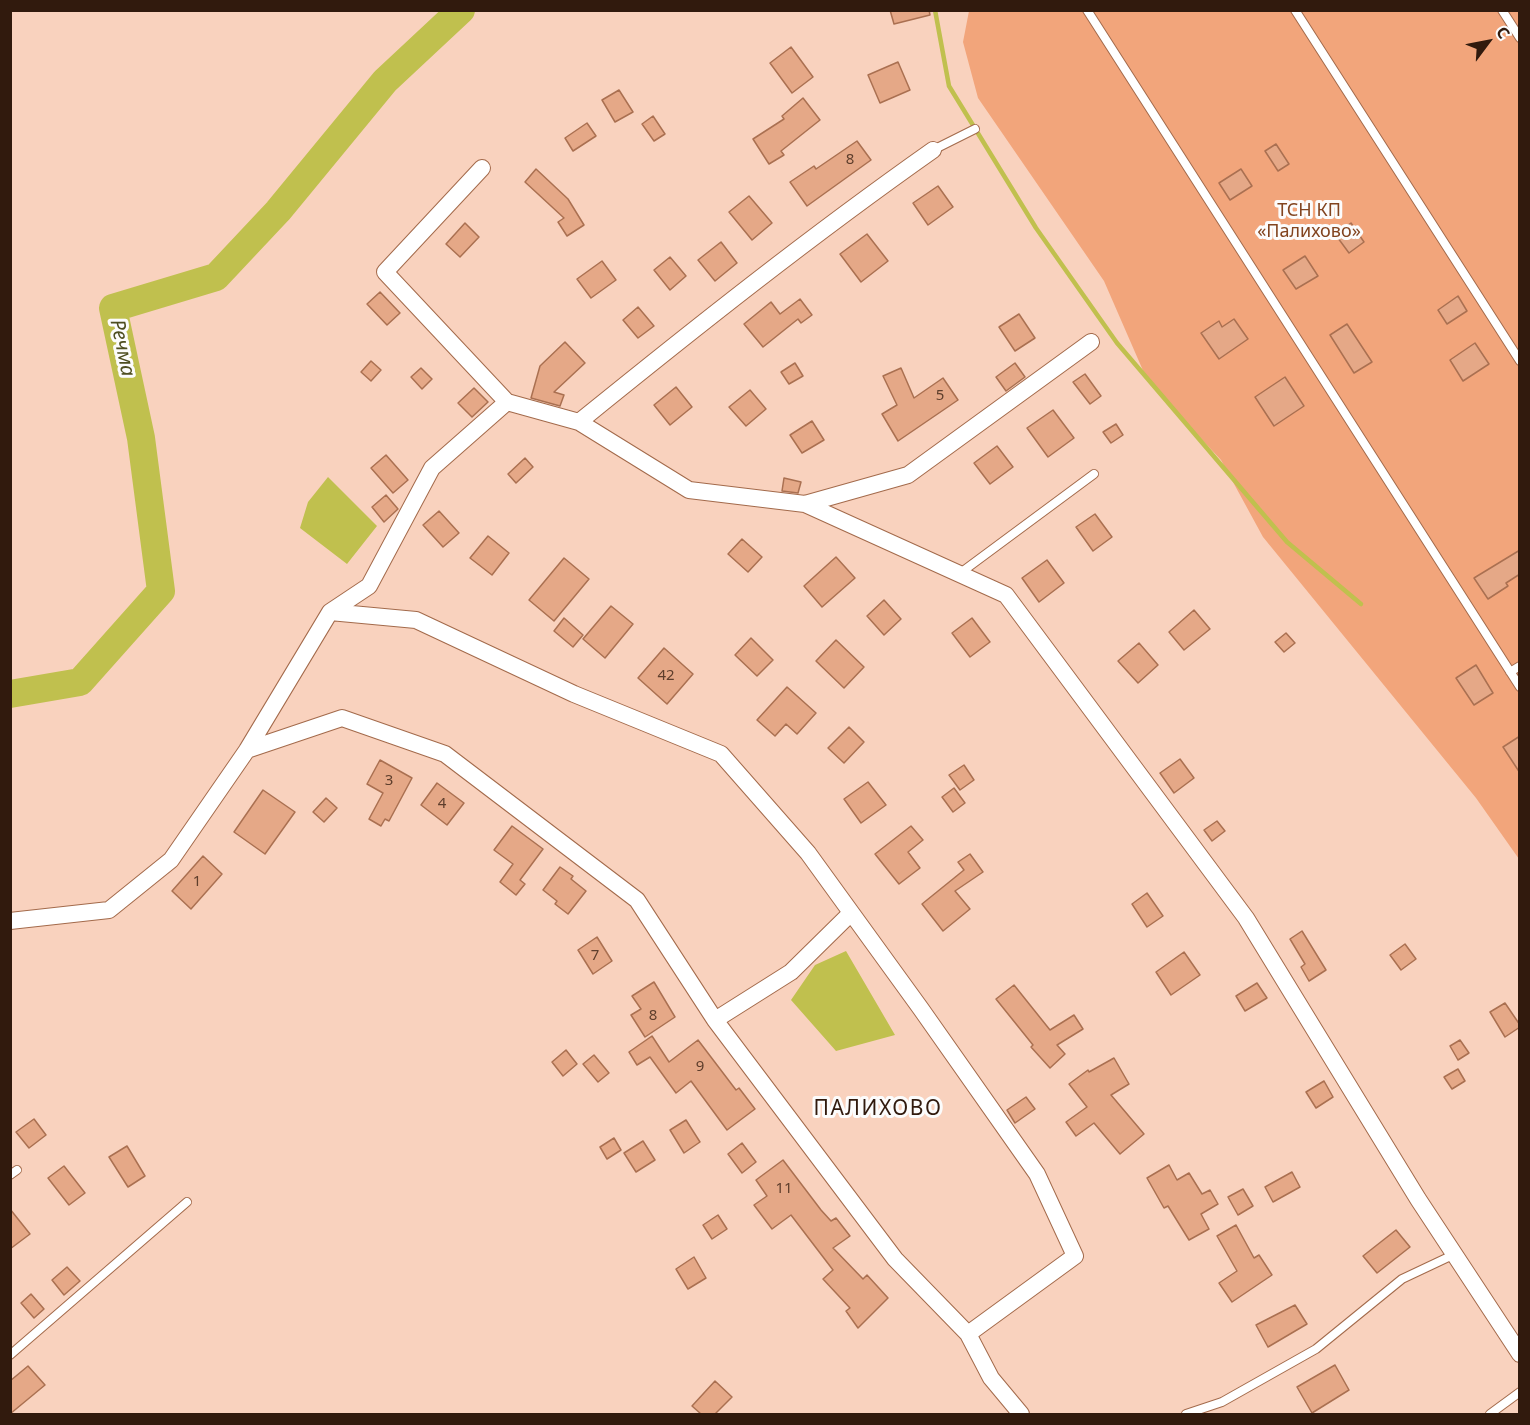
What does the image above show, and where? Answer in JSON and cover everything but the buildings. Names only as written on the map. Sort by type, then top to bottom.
[{"type":"street","points":[[579,422],[736,295],[855,204],[933,150]]},
{"type":"street","points":[[482,168],[385,272],[507,402],[579,422],[689,490],[805,504],[1006,596],[1246,918],[1418,1199],[1520,1354]]},
{"type":"street","points":[[805,504],[908,475],[1091,342]]},
{"type":"street","points":[[10,921],[109,910],[171,860],[247,750],[330,612],[369,586],[432,468],[507,402]]},
{"type":"street","points":[[330,612],[416,620],[574,694],[721,754],[808,853],[1037,1174],[1075,1256],[968,1335]]},
{"type":"street","points":[[247,750],[342,718],[445,754],[637,900],[715,1020],[895,1259],[968,1335],[991,1378],[1021,1414]]},
{"type":"street","points":[[715,1020],[791,972],[851,913]]},
{"type":"lane","points":[[1087,10],[1520,687]]},
{"type":"lane","points":[[1295,10],[1520,361]]},
{"type":"lane","points":[[1502,10],[1520,38]]},
{"type":"lane","points":[[933,150],[975,129]]},
{"type":"lane","points":[[959,574],[1094,474]]},
{"type":"lane","points":[[1510,672],[1520,666]]},
{"type":"lane","points":[[10,1355],[187,1202]]},
{"type":"lane","points":[[1186,1414],[1222,1402],[1316,1349],[1402,1279],[1455,1254]]},
{"type":"lane","points":[[1490,1414],[1520,1392]]},
{"type":"green space","name":"ТСН КП «Палихово»","points":[[969,11],[1519,11],[1519,859],[1476,798],[1263,537],[1221,460],[1148,382],[1104,281],[978,98],[963,42]]},
{"type":"shaded area","points":[[328,477],[377,526],[347,564],[300,528],[308,502]]},
{"type":"shaded area","points":[[846,951],[895,1035],[836,1051],[791,1000],[815,965]]},
{"type":"waterway","name":"Речма","points":[[10,694],[80,682],[161,591],[141,438],[113,308],[216,277],[278,211],[385,81],[461,10]]},
{"type":"waterway","points":[[935,10],[949,86],[1036,228],[1117,343],[1287,542],[1361,604]]},
{"type":"district","name":"ПАЛИХОВО","points":[[878,1109]]}]
